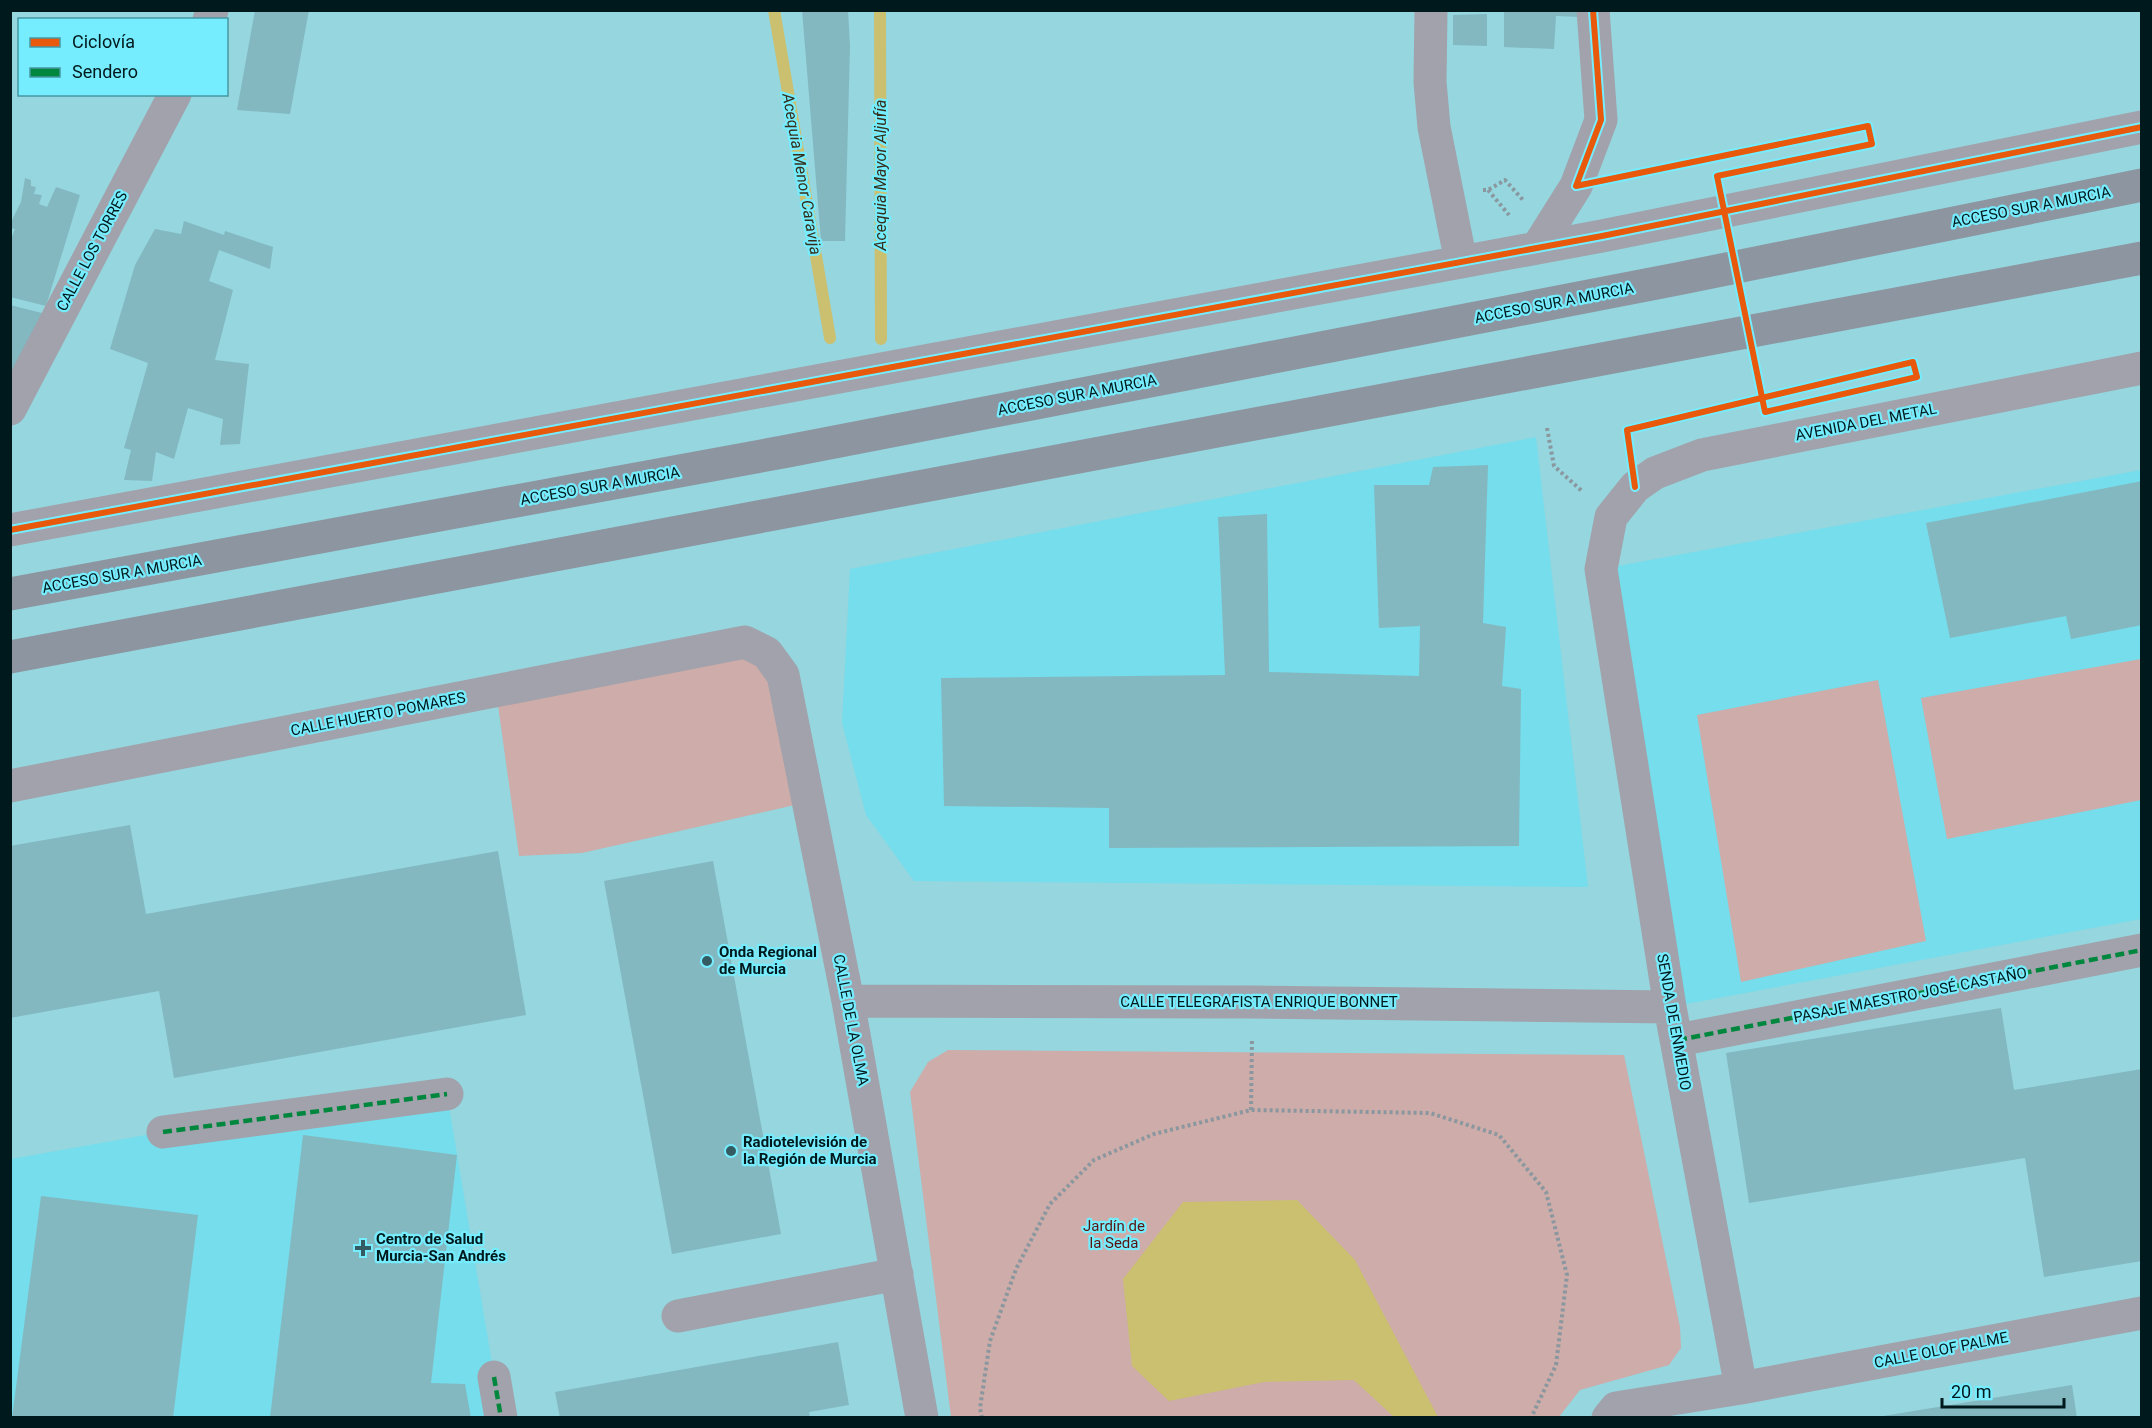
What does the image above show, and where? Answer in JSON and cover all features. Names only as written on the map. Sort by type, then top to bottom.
[{"type":"highway","name":"ACCESO SUR A MURCIA","points":[[10,594],[799,449],[1631,288],[2142,185]]},
{"type":"highway","points":[[10,657],[2142,258]]},
{"type":"street","points":[[1431,10],[1430,82],[1434,127],[1461,262]]},
{"type":"street","points":[[1537,248],[1576,186],[1601,120],[1593,10]]},
{"type":"street","name":"CALLE LOS TORRES","points":[[10,409],[175,96]]},
{"type":"street","points":[[10,530],[1537,248],[2142,127]]},
{"type":"street","name":"AVENIDA DEL METAL","points":[[1611,517],[1635,487],[1655,473],[1702,455],[2142,368]]},
{"type":"street","name":"SENDA DE ENMEDIO","points":[[1611,517],[1601,569],[1670,1007],[1678,1040],[1741,1388]]},
{"type":"street","points":[[10,520],[45,524]]},
{"type":"street","name":"CALLE HUERTO POMARES","points":[[10,786],[745,642]]},
{"type":"street","name":"CALLE DE LA OLMA","points":[[745,642],[767,653],[783,675],[848,1001],[922,1418]]},
{"type":"street","name":"PASAJE MAESTRO JOSÉ CASTAÑO","points":[[1678,1040],[2142,950]]},
{"type":"street","name":"CALLE TELEGRAFISTA ENRIQUE BONNET","points":[[848,1001],[1252,1002],[1670,1007]]},
{"type":"street","points":[[163,1132],[447,1094]]},
{"type":"street","points":[[678,1316],[897,1274]]},
{"type":"street","name":"CALLE OLOF PALME","points":[[1741,1388],[2142,1313]]},
{"type":"street","points":[[494,1377],[501,1418]]},
{"type":"street","points":[[1608,1418],[1616,1408],[1741,1388]]},
{"type":"path","points":[[1488,190],[1514,220]]},
{"type":"path","points":[[1547,428],[1554,465]]},
{"type":"path","points":[[1251,1110],[1252,1002]]},
{"type":"path","points":[[982,1418],[981,1408],[990,1341],[1016,1269],[1050,1203],[1094,1160],[1154,1134],[1251,1110],[1431,1113],[1499,1135],[1546,1192],[1567,1275],[1556,1365],[1531,1418]]},
{"type":"shaded area","points":[[1536,437],[1588,887],[914,881],[866,815],[842,723],[850,569]]},
{"type":"shaded area","points":[[2141,470],[2141,919],[1670,1007],[1601,569]]},
{"type":"shaded area","points":[[447,1094],[501,1417],[11,1418],[11,1159],[163,1132]]},
{"type":"shaded area","points":[[1297,1200],[1355,1260],[1438,1417],[1394,1417],[1354,1380],[1264,1382],[1169,1401],[1132,1366],[1123,1279],[1183,1202]]},
{"type":"green space","points":[[767,653],[808,802],[582,853],[519,856],[496,691]]},
{"type":"green space","points":[[2141,659],[2141,800],[1947,839],[1921,698]]},
{"type":"green space","points":[[1878,680],[1926,941],[1741,982],[1697,715]]},
{"type":"green space","name":"Jardín de la Seda","points":[[948,1050],[1624,1055],[1680,1327],[1681,1348],[1669,1365],[1580,1390],[1559,1417],[951,1417],[910,1092],[928,1062]]},
{"type":"building","points":[[255,10],[309,10],[290,114],[237,110]]},
{"type":"building","points":[[802,10],[848,10],[850,46],[845,241],[821,241]]},
{"type":"building","points":[[1504,10],[1580,10],[1580,17],[1556,16],[1554,49],[1504,47]]},
{"type":"building","points":[[1487,14],[1487,46],[1453,45],[1453,15]]},
{"type":"building","points":[[25,178],[31,180],[31,186],[36,187],[34,194],[42,195],[39,204],[47,207],[56,187],[80,195],[46,306],[10,297],[10,242],[15,229],[10,228],[10,224],[21,202]]},
{"type":"building","points":[[184,221],[224,235],[225,231],[273,247],[270,269],[219,250],[209,281],[233,290],[215,360],[249,364],[240,444],[220,445],[223,419],[188,408],[174,459],[156,452],[152,481],[124,480],[131,450],[124,448],[148,363],[110,349],[135,265],[155,229],[181,234]]},
{"type":"building","points":[[10,305],[46,314],[10,390]]},
{"type":"building","points":[[1488,465],[1483,623],[1506,627],[1502,686],[1521,689],[1519,846],[1109,848],[1109,808],[944,806],[941,678],[1225,675],[1218,517],[1267,514],[1269,672],[1419,676],[1420,626],[1379,628],[1374,485],[1429,485],[1433,467]]},
{"type":"building","points":[[2142,481],[2142,625],[2071,639],[2066,616],[1950,638],[1926,523]]},
{"type":"building","points":[[130,825],[146,914],[498,851],[526,1015],[174,1078],[159,991],[10,1018],[10,846]]},
{"type":"building","points":[[713,861],[781,1234],[672,1254],[604,881]]},
{"type":"building","points":[[2001,1008],[2014,1090],[2142,1069],[2142,1261],[2044,1277],[2025,1158],[1749,1203],[1726,1053]]},
{"type":"building","name":"Centro de Salud Murcia-San Andrés","points":[[303,1135],[457,1155],[431,1383],[465,1384],[471,1418],[270,1418]]},
{"type":"building","points":[[41,1196],[198,1215],[173,1418],[12,1418]]},
{"type":"building","points":[[838,1342],[849,1405],[809,1412],[810,1418],[560,1418],[555,1392]]},
{"type":"building","points":[[2072,1385],[2077,1418],[1883,1418],[1883,1416]]},
{"type":"waterway","name":"Acequia Menor Caravija","points":[[774,10],[830,338]]},
{"type":"waterway","name":"Acequia Mayor Aljufía","points":[[880,10],[881,339]]},
{"type":"marked path","points":[[1678,1040],[2142,950]]},
{"type":"marked path","points":[[163,1132],[447,1094]]},
{"type":"marked path","points":[[494,1377],[501,1418]]},
{"type":"cycle path","points":[[1576,186],[1601,120],[1593,10]]},
{"type":"cycle path","points":[[1576,186],[1868,126],[1872,144],[1717,176],[1765,412],[1917,377],[1913,362],[1627,430],[1635,487]]},
{"type":"cycle path","points":[[10,530],[1602,236],[2142,127]]},
{"type":"place","name":"Onda Regional de Murcia","points":[[707,961]]},
{"type":"place","name":"Radiotelevisión de la Región de Murcia","points":[[731,1151]]},
{"type":"place","name":"Centro de Salud Murcia-San Andrés","points":[[363,1248]]}]
